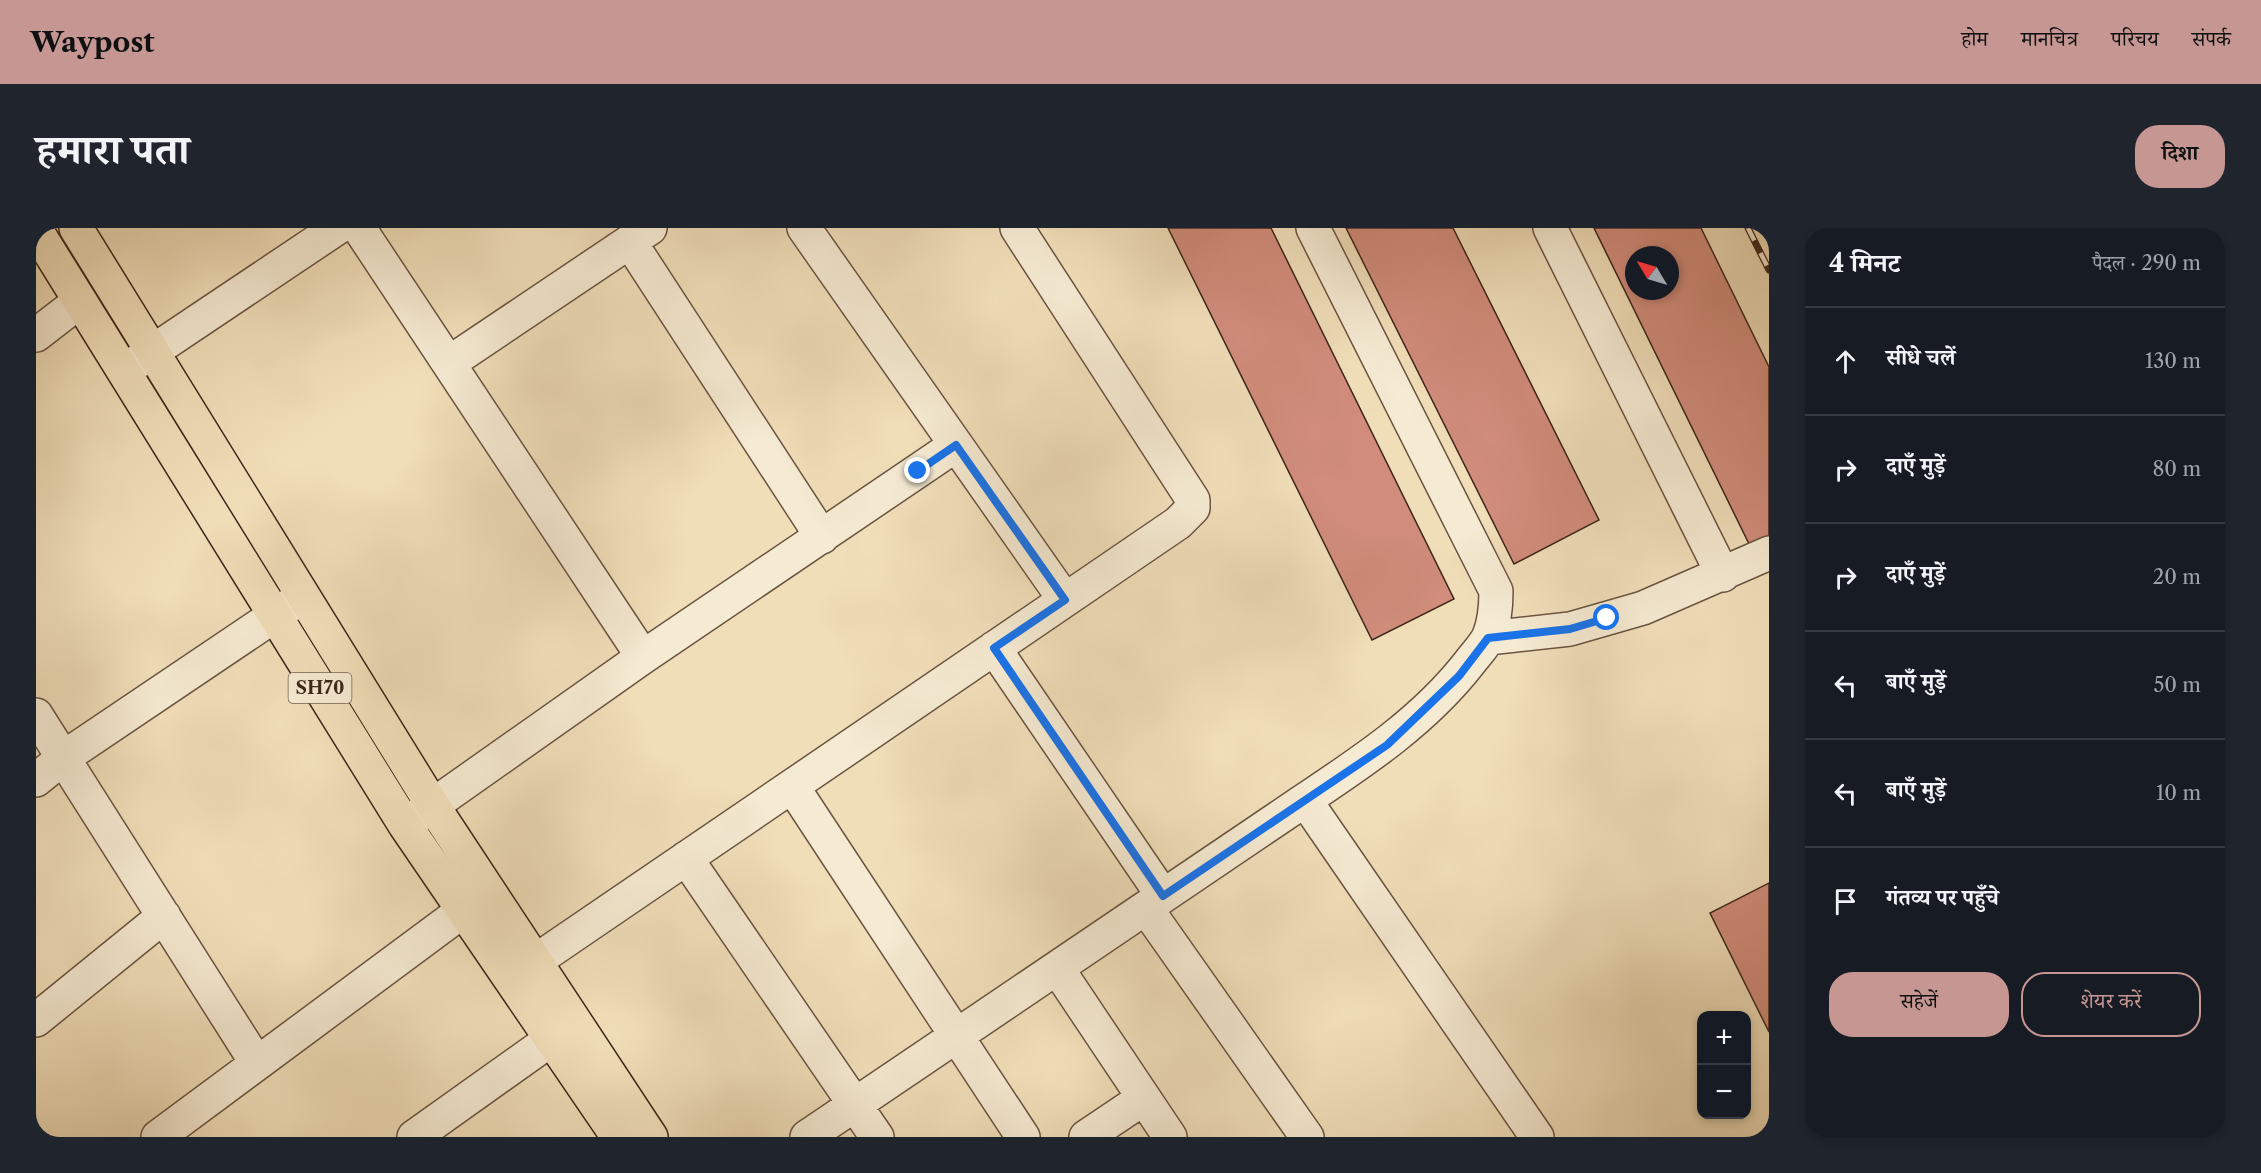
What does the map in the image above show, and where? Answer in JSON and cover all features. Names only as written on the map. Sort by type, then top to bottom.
[{"type":"main road","name":"SH70","points":[[76,228],[433,806],[521,969],[563,1030],[651,1137]]},
{"type":"main road","name":"SH70","points":[[36,230],[125,370],[171,449],[405,825],[464,910],[521,969]]},
{"type":"main road","name":"SH70","points":[[563,1030],[618,1137]]},
{"type":"street","points":[[125,370],[337,228]]},
{"type":"street","points":[[359,228],[643,657]]},
{"type":"street","points":[[804,228],[1065,600]]},
{"type":"street","points":[[521,969],[1178,523],[1193,508],[1193,500],[1017,228]]},
{"type":"street","points":[[807,1137],[1387,745],[1459,676],[1488,638],[1497,614],[1496,591],[1313,228]]},
{"type":"street","points":[[1550,228],[1723,575]]},
{"type":"street","points":[[448,363],[640,235],[822,537]]},
{"type":"street","points":[[36,335],[80,301]]},
{"type":"street","points":[[405,825],[643,657],[956,445]]},
{"type":"street","points":[[1488,638],[1570,629],[1644,608],[1769,553]]},
{"type":"street","points":[[36,780],[63,758],[304,595]]},
{"type":"street","points":[[994,648],[1154,902],[1307,1137]]},
{"type":"street","points":[[36,716],[256,1062]]},
{"type":"street","points":[[792,786],[1023,1137]]},
{"type":"street","points":[[1305,800],[1537,1137]]},
{"type":"street","points":[[686,858],[877,1137]]},
{"type":"street","points":[[158,1137],[256,1062],[464,910]]},
{"type":"street","points":[[36,1020],[164,916]]},
{"type":"street","points":[[1057,968],[1170,1137]]},
{"type":"street","points":[[414,1137],[563,1030]]},
{"type":"street","points":[[1086,1137],[1144,1098]]},
{"type":"building","points":[[1168,228],[1271,228],[1454,599],[1372,640]]},
{"type":"building","points":[[1346,228],[1453,228],[1599,520],[1514,564]]},
{"type":"building","points":[[1594,228],[1701,228],[1769,367],[1769,542],[1752,550],[1629,300],[1679,300],[1679,246],[1625,246],[1625,291]]},
{"type":"building","points":[[1769,883],[1769,1032],[1710,913]]},
{"type":"railway","points":[[1748,228],[1769,270]]},
{"type":"route","points":[[918,471],[956,445],[1065,600],[994,648],[1163,896],[1387,745],[1459,676],[1488,638],[1570,629],[1607,618]]}]
